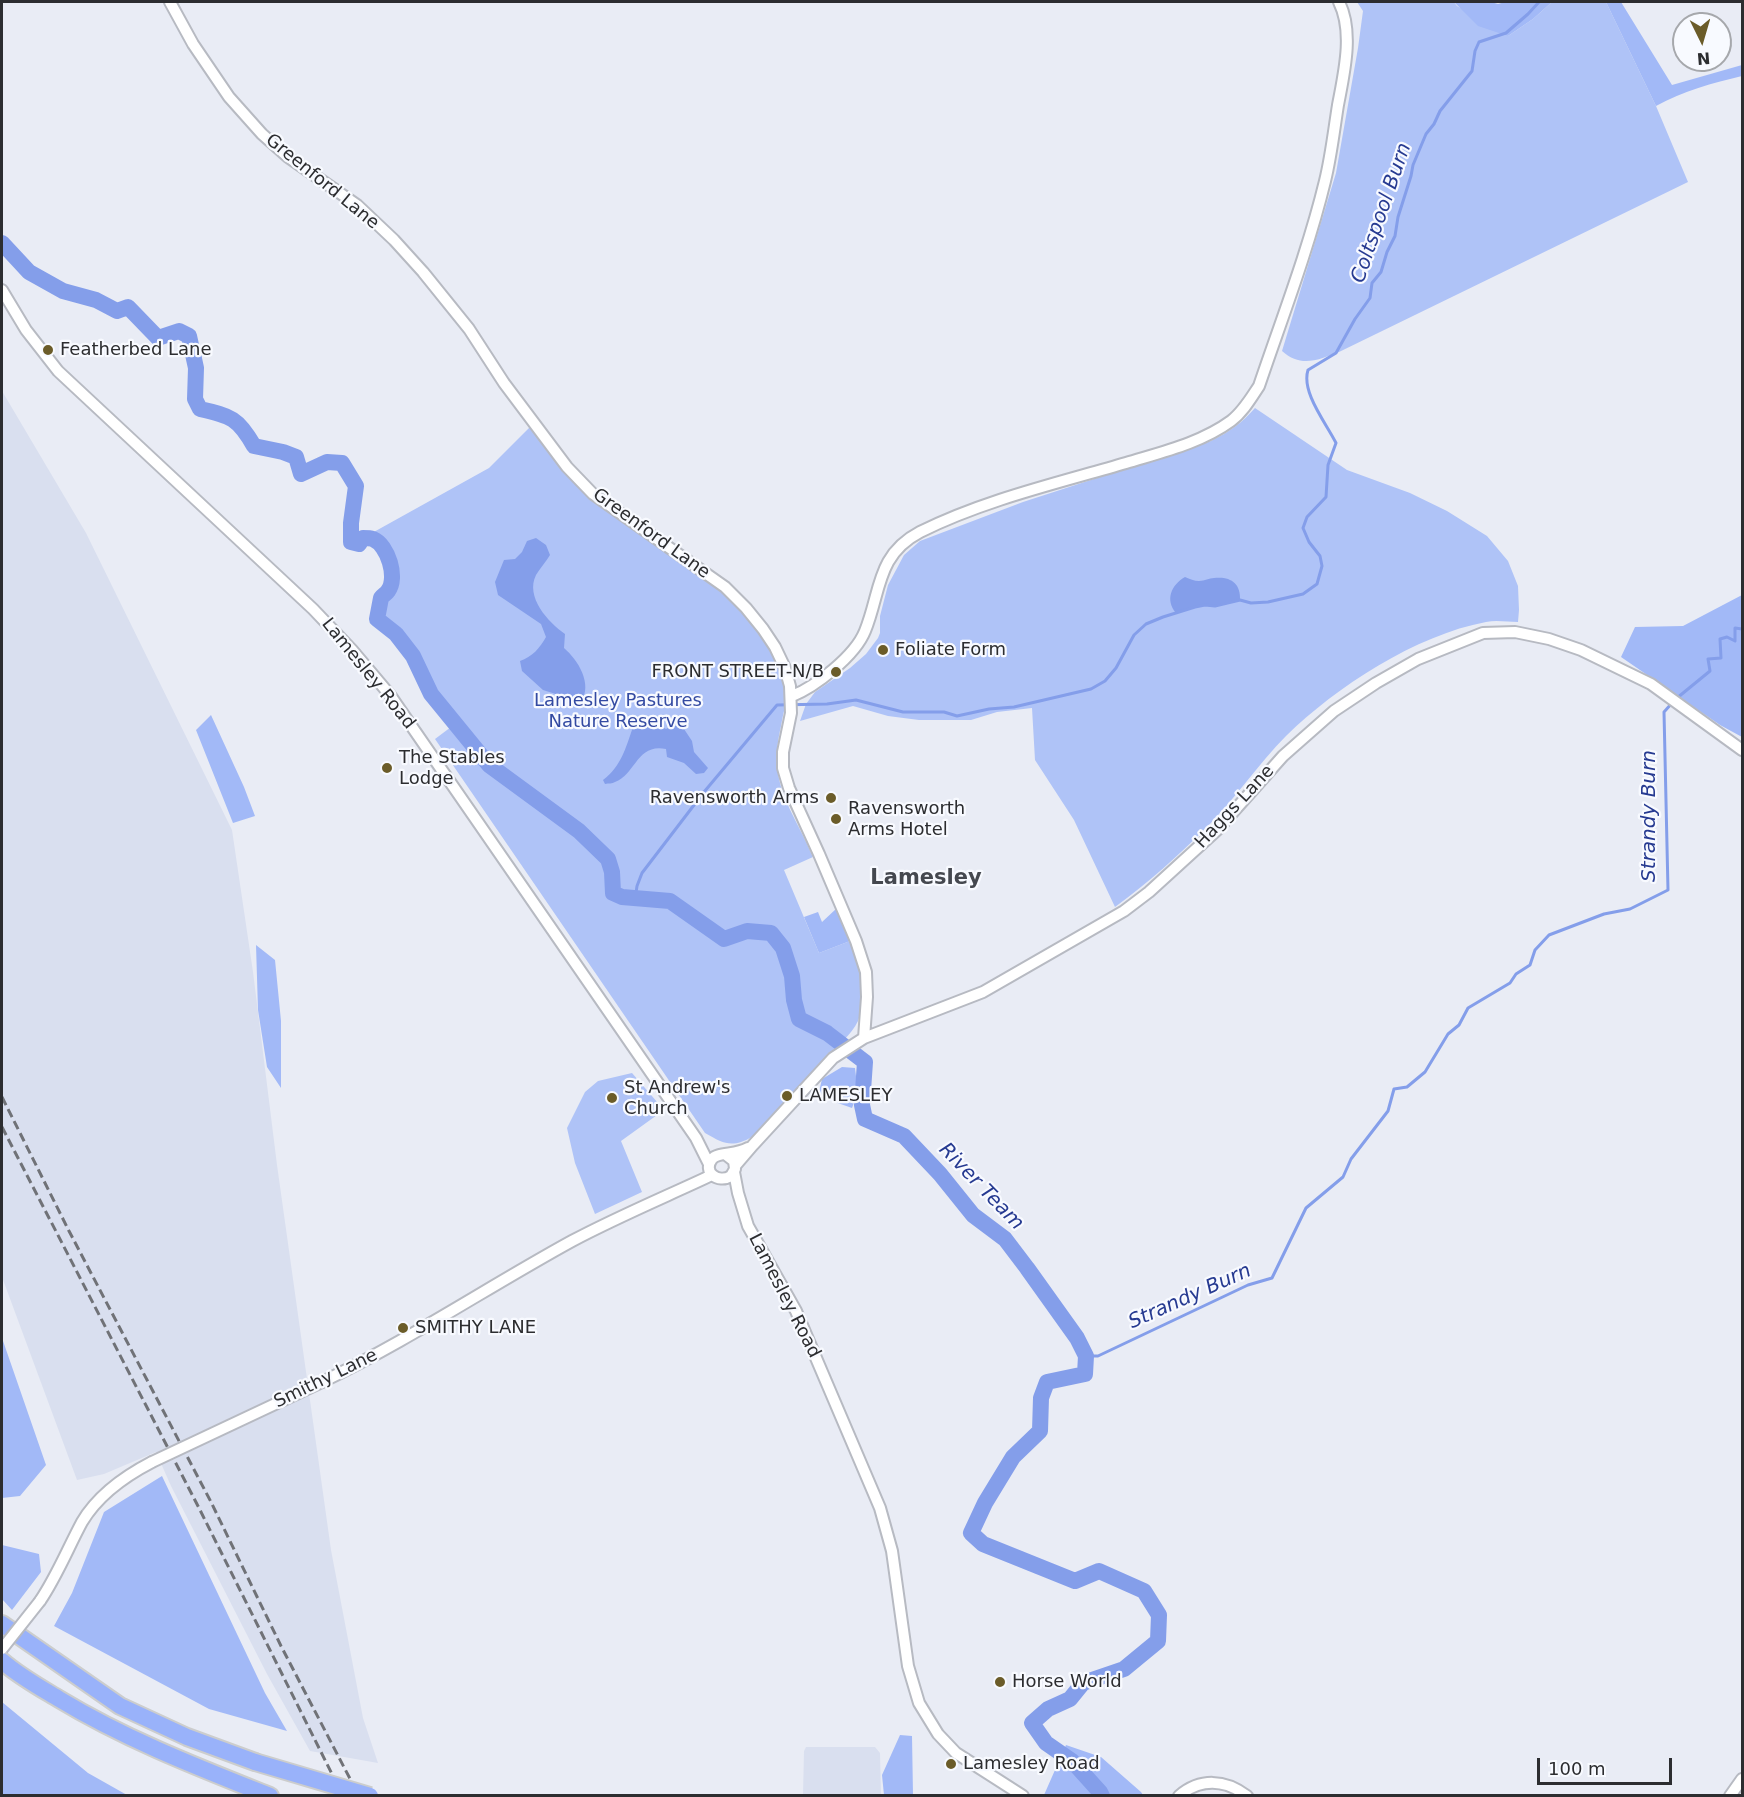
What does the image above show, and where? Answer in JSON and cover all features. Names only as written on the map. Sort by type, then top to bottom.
[{"type":"highway","points":[[2,1624],[120,1706],[187,1737],[255,1762],[370,1796]]},
{"type":"highway","points":[[2,1661],[15,1672],[91,1718],[179,1760],[270,1796]]},
{"type":"street","name":"Greenford Lane","points":[[170,2],[192,44],[229,97],[262,134],[288,157],[357,205],[423,272],[469,329],[504,383],[567,467],[593,494],[724,587],[764,629],[785,668],[792,696],[783,752],[783,768],[789,788],[856,941],[866,972],[867,997],[862,1040]]},
{"type":"street","points":[[792,696],[804,691],[845,659],[864,633],[886,563],[902,545],[918,533],[1003,500],[1167,451],[1209,435],[1233,420],[1250,401],[1259,386],[1326,180],[1345,66],[1346,36],[1339,2]]},
{"type":"street","name":"Lamesley Road","points":[[2,290],[26,330],[58,370],[313,609],[390,695],[696,1138],[711,1169]]},
{"type":"street","name":"Haggs Lane","points":[[735,1169],[753,1144],[834,1058],[862,1040],[983,993],[1124,911],[1149,892],[1217,830],[1283,756],[1334,711],[1418,659],[1484,633],[1515,632],[1549,639],[1581,650],[1651,684],[1743,750]]},
{"type":"street","name":"Lamesley Road","points":[[696,1138],[723,1154]]},
{"type":"street","name":"Haggs Lane","points":[[723,1154],[740,1153],[753,1144]]},
{"type":"street","points":[[723,1154],[732,1158],[735,1169],[731,1176],[724,1180],[716,1178],[711,1169],[712,1159],[723,1154]]},
{"type":"street","name":"Smithy Lane","points":[[2,1649],[40,1601],[95,1504],[126,1477],[152,1462],[322,1382],[402,1341],[574,1240],[711,1169]]},
{"type":"street","name":"Lamesley Road","points":[[735,1169],[740,1201]]},
{"type":"street","name":"Lamesley Road","points":[[724,1180],[740,1201],[753,1236],[783,1286],[802,1324],[880,1508],[892,1551],[908,1666],[919,1703],[938,1734],[956,1753],[1023,1796]]},
{"type":"street","points":[[1730,1796],[1743,1779]]},
{"type":"street","points":[[1179,1796],[1190,1787],[1212,1782],[1234,1787],[1247,1796]]},
{"type":"shaded area","points":[[1454,2],[1498,4],[1552,2],[1533,19],[1508,36],[1478,26]]},
{"type":"shaded area","points":[[1606,2],[1621,2],[1672,85],[1718,72],[1732,72],[1732,68],[1742,65],[1742,76],[1687,92],[1656,106]]},
{"type":"shaded area","points":[[2,391],[86,533],[232,830],[331,1550],[363,1718],[378,1763],[310,1751],[267,1674],[156,1452],[104,1474],[77,1480],[2,1277]]},
{"type":"shaded area","points":[[536,538],[546,545],[550,555],[533,583],[536,600],[545,616],[565,634],[564,648],[579,666],[585,680],[581,702],[543,690],[522,671],[520,661],[535,652],[546,637],[541,624],[498,595],[495,582],[504,560],[515,559],[522,552],[527,541]]},
{"type":"shaded area","points":[[1185,577],[1197,581],[1212,578],[1230,580],[1239,589],[1240,600],[1215,606],[1195,607],[1176,613],[1171,603],[1171,593],[1176,584]]},
{"type":"shaded area","points":[[1742,595],[1742,737],[1720,725],[1621,657],[1635,627],[1683,626]]},
{"type":"shaded area","points":[[211,715],[255,816],[233,823],[196,730]]},
{"type":"shaded area","points":[[643,724],[659,725],[666,729],[671,726],[682,726],[692,741],[694,752],[708,768],[704,773],[696,774],[684,763],[667,757],[666,749],[656,748],[643,755],[622,778],[614,783],[605,784],[603,780],[619,763],[633,727]]},
{"type":"shaded area","points":[[837,908],[850,941],[819,953],[804,917],[818,912],[822,922]]},
{"type":"shaded area","points":[[256,945],[275,960],[281,1021],[281,1088],[267,1067],[258,1010]]},
{"type":"shaded area","points":[[842,1067],[855,1068],[858,1092],[852,1108],[818,1096],[822,1079]]},
{"type":"shaded area","points":[[2,1338],[46,1465],[20,1496],[2,1498]]},
{"type":"shaded area","points":[[162,1476],[265,1693],[287,1731],[209,1709],[54,1626],[72,1593],[104,1512]]},
{"type":"shaded area","points":[[2,1545],[39,1554],[41,1572],[12,1610],[2,1599]]},
{"type":"shaded area","points":[[2,1702],[88,1773],[127,1795],[2,1795]]},
{"type":"shaded area","points":[[900,1735],[912,1736],[913,1795],[884,1795],[882,1775]]},
{"type":"shaded area","points":[[1066,1745],[1101,1757],[1143,1795],[1044,1795]]},
{"type":"shaded area","points":[[806,1747],[875,1747],[880,1753],[881,1795],[803,1795]]},
{"type":"green space","points":[[1357,2],[1454,2],[1508,36],[1533,19],[1552,2],[1606,2],[1656,106],[1688,182],[1339,352],[1310,361],[1289,356],[1282,351],[1336,173],[1363,11]]},
{"type":"green space","points":[[1255,408],[1347,470],[1410,493],[1447,511],[1487,536],[1508,561],[1518,586],[1518,622],[1486,622],[1432,638],[1378,666],[1328,699],[1286,736],[1228,804],[1186,848],[1115,907],[1074,820],[1035,760],[1032,708],[997,712],[971,720],[919,720],[888,716],[853,706],[800,721],[806,704],[815,692],[850,668],[866,654],[878,638],[880,616],[888,585],[904,555],[920,541],[1023,502],[1211,441],[1235,427]]},
{"type":"green space","name":"Lamesley Pastures Nature Reserve","points":[[534,423],[593,494],[725,587],[763,629],[792,696],[783,714],[777,747],[779,780],[813,857],[784,870],[819,953],[850,941],[860,970],[863,1001],[858,1021],[848,1036],[752,1137],[739,1143],[723,1142],[705,1133],[435,739],[455,724],[431,694],[413,656],[396,634],[377,619],[381,598],[389,591],[393,572],[389,559],[379,543],[372,538],[363,538],[489,468]]},
{"type":"green space","points":[[632,1073],[664,1110],[621,1141],[642,1192],[595,1214],[575,1163],[567,1128],[585,1092],[598,1081]]},
{"type":"waterway","name":"Coltspool Burn","points":[[635,899],[642,873],[704,792],[777,705],[827,704],[856,700],[903,712],[944,712],[957,716],[989,709],[1014,707],[1091,689],[1105,681],[1116,668],[1134,635],[1146,624],[1163,617],[1205,605],[1215,606],[1240,600],[1251,603],[1268,602],[1303,594],[1317,584],[1322,566],[1320,556],[1309,542],[1303,528],[1307,517],[1326,497],[1328,465],[1336,443],[1311,397],[1308,388],[1308,370],[1336,353],[1370,298],[1372,283],[1381,272],[1395,236],[1413,165],[1426,134],[1440,111],[1472,71],[1479,42],[1506,33],[1539,2]]},
{"type":"waterway","name":"River Team","points":[[2,243],[29,272],[63,291],[96,300],[117,311],[128,307],[158,338],[179,331],[189,336],[196,368],[195,399],[200,409],[233,420],[243,429],[254,446],[296,457],[301,474],[327,462],[342,463],[356,486],[351,542],[359,544],[363,538],[378,542],[387,555],[392,570],[391,585],[381,598],[377,619],[396,634],[413,656],[431,694],[489,765],[579,831],[608,859],[612,872],[613,893],[622,897],[670,901],[724,939],[747,931],[771,933],[783,948],[792,976],[794,1000],[799,1019],[827,1033],[865,1062],[862,1105],[865,1119],[904,1136],[940,1174],[973,1215],[1005,1239],[1077,1338],[1086,1356],[1085,1374],[1047,1382],[1041,1398],[1040,1431],[1013,1457],[985,1503],[971,1533],[983,1544],[1075,1581],[1099,1571],[1144,1591],[1159,1615],[1158,1641],[1124,1669],[1083,1683],[1070,1699],[1048,1709],[1032,1723],[1046,1743],[1072,1761],[1102,1796]]},
{"type":"waterway","name":"Strandy Burn","points":[[1677,698],[1710,671],[1708,659],[1721,658],[1720,639],[1727,637],[1735,641],[1735,628],[1742,629]]},
{"type":"waterway","name":"Strandy Burn","points":[[1086,1356],[1098,1356],[1248,1285],[1272,1278],[1306,1208],[1343,1177],[1351,1159],[1388,1111],[1394,1089],[1407,1087],[1425,1072],[1448,1034],[1459,1025],[1468,1008],[1510,983],[1516,974],[1530,965],[1535,950],[1549,935],[1604,914],[1630,909],[1668,890],[1664,712],[1672,703]]},
{"type":"railway","points":[[2,1097],[69,1231],[211,1502],[281,1646],[359,1796]]},
{"type":"railway","points":[[2,1127],[199,1508],[343,1796]]},
{"type":"place","name":"Featherbed Lane","points":[[48,350]]},
{"type":"place","name":"Foliate Form","points":[[883,650]]},
{"type":"place","name":"FRONT STREET-N/B","points":[[836,672]]},
{"type":"place","name":"The Stables Lodge","points":[[387,768]]},
{"type":"place","name":"Ravensworth Arms","points":[[831,798]]},
{"type":"place","name":"Ravensworth Arms Hotel","points":[[836,819]]},
{"type":"place","name":"LAMESLEY","points":[[787,1096]]},
{"type":"place","name":"St Andrew's Church","points":[[612,1098]]},
{"type":"place","name":"SMITHY LANE","points":[[403,1328]]},
{"type":"place","name":"Horse World","points":[[1000,1682]]},
{"type":"place","name":"Lamesley Road","points":[[951,1764]]},
{"type":"district","name":"Lamesley","points":[[926,879]]}]
